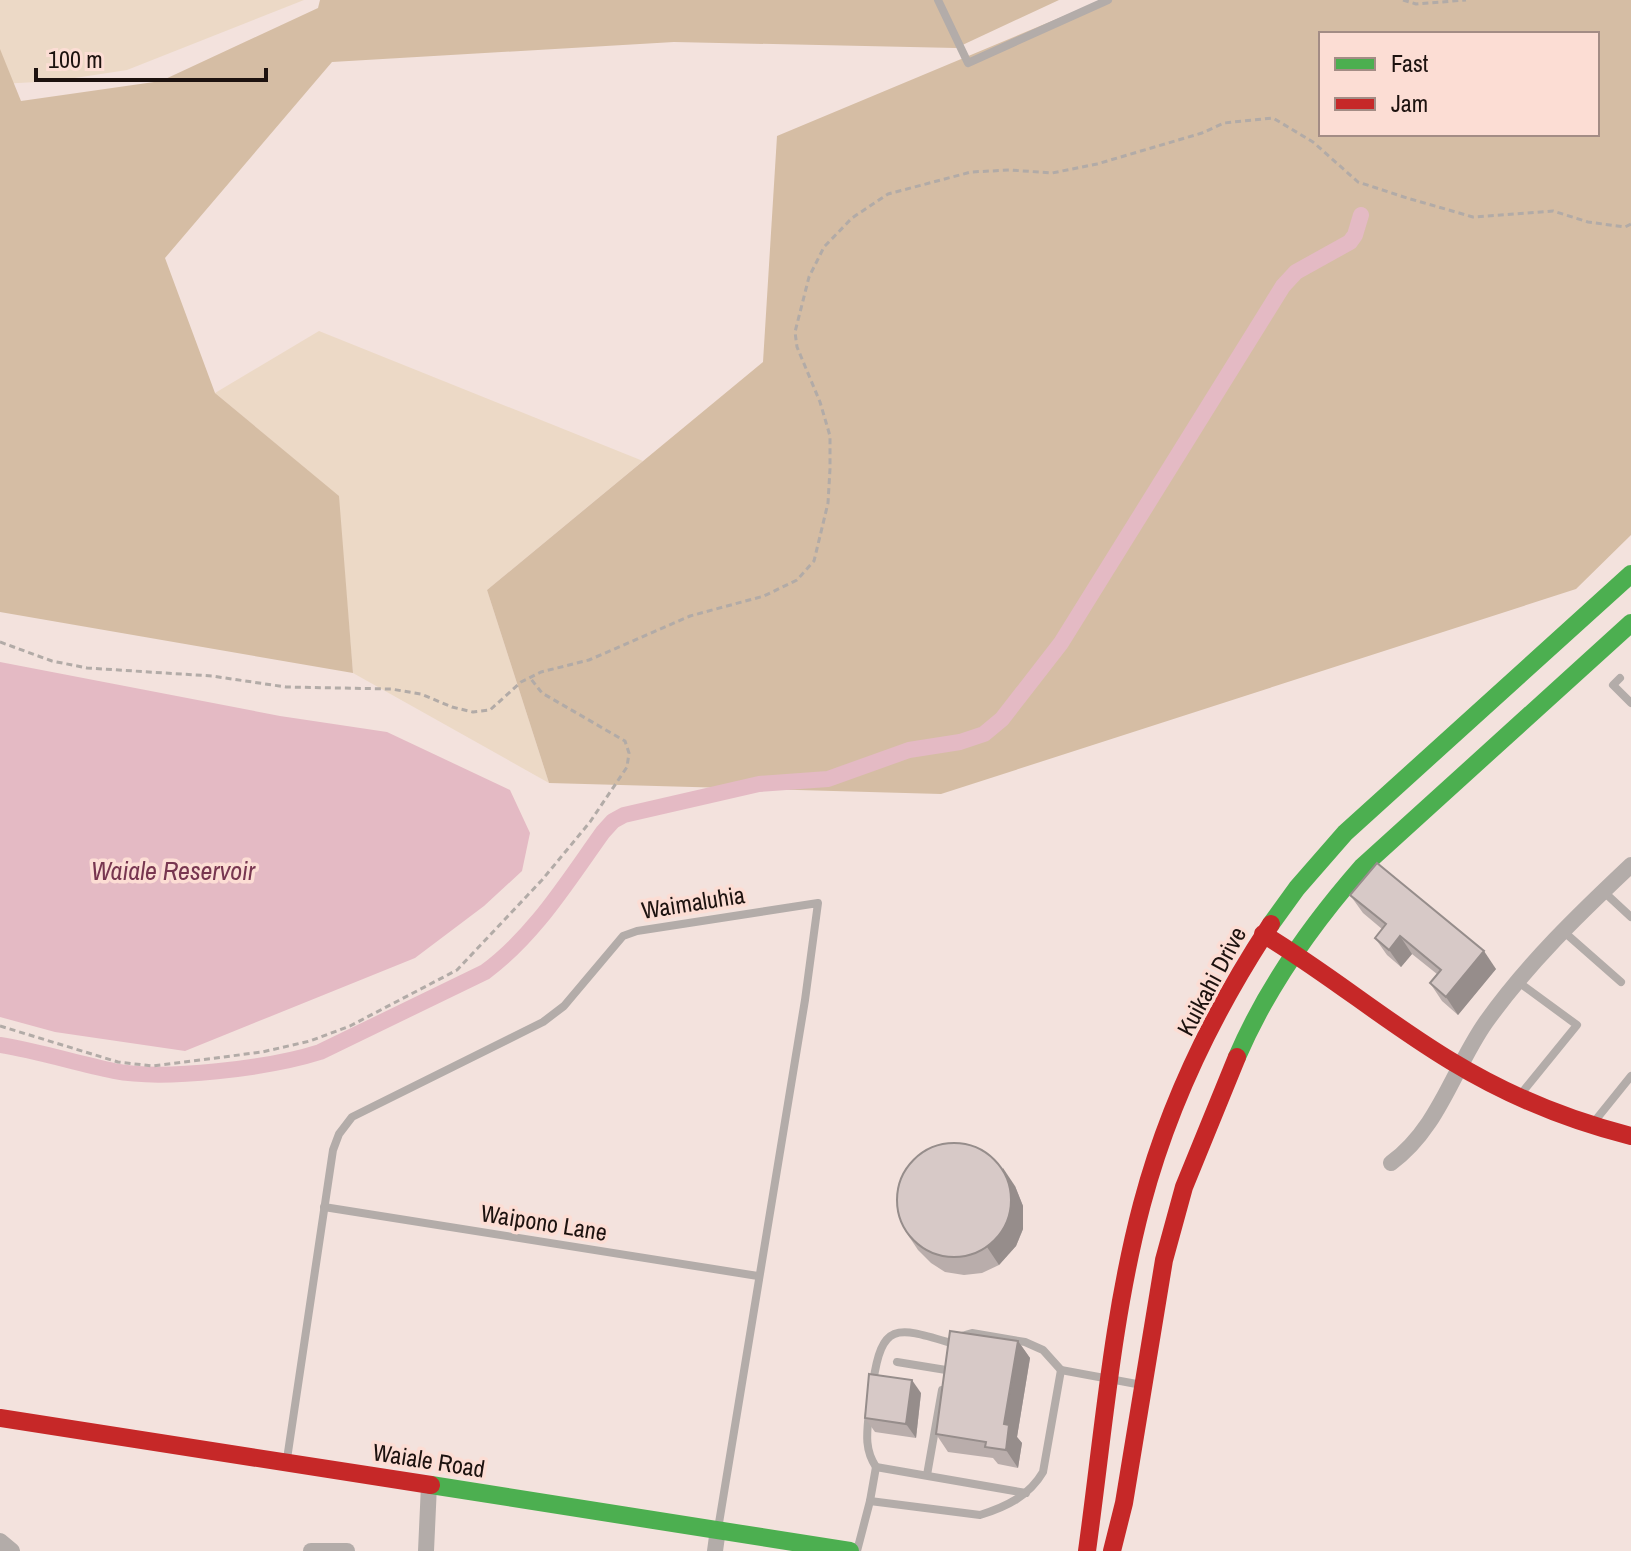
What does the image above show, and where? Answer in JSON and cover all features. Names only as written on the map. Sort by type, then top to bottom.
[{"type":"main road","name":"Kuikahi Drive","points":[[1087,1551],[1123,1295],[1141,1208],[1157,1151],[1213,1021],[1263,934],[1311,869],[1345,833],[1631,574]]},
{"type":"main road","points":[[1112,1551],[1124,1503],[1164,1260],[1184,1187],[1202,1138],[1249,1029],[1275,983],[1326,908],[1362,867],[1631,623]]},
{"type":"main road","points":[[1263,934],[1295,953],[1426,1046],[1517,1098],[1631,1136]]},
{"type":"main road","name":"Waiale Road","points":[[0,1418],[850,1551]]},
{"type":"street","points":[[1391,1163],[1421,1136],[1462,1067],[1473,1040],[1517,981],[1563,930],[1631,865]]},
{"type":"street","points":[[426,1551],[429,1485]]},
{"type":"street","points":[[715,1551],[718,1529]]},
{"type":"street","points":[[0,1541],[12,1551]]},
{"type":"street","points":[[311,1551],[347,1551]]},
{"type":"lane","points":[[938,0],[968,63],[1108,0]]},
{"type":"lane","points":[[1620,678],[1613,685],[1630,698]]},
{"type":"lane","points":[[1603,891],[1631,917]]},
{"type":"lane","name":"Waimaluhia","points":[[286,1461],[333,1150],[339,1134],[352,1117],[543,1022],[564,1006],[623,936],[637,931],[818,903],[805,1000],[718,1529]]},
{"type":"lane","points":[[1563,930],[1621,982]]},
{"type":"lane","points":[[1517,981],[1577,1025],[1517,1098]]},
{"type":"lane","points":[[1591,1125],[1631,1076]]},
{"type":"lane","name":"Waipono Lane","points":[[324,1207],[758,1276]]},
{"type":"lane","points":[[872,1391],[878,1355],[886,1338],[897,1332],[907,1332],[951,1343]]},
{"type":"lane","points":[[927,1475],[951,1343],[962,1334],[1025,1342],[1043,1350],[1061,1370],[1143,1385]]},
{"type":"lane","points":[[897,1362],[946,1370]]},
{"type":"lane","points":[[870,1501],[980,1515],[997,1510],[1026,1493],[1034,1487],[1043,1472],[1061,1370]]},
{"type":"lane","points":[[857,1551],[876,1467],[869,1457],[867,1446],[870,1405]]},
{"type":"lane","points":[[876,1467],[1026,1493]]},
{"type":"path","points":[[1403,0],[1416,4],[1466,0]]},
{"type":"path","points":[[0,642],[52,661],[87,668],[212,676],[286,687],[391,689],[421,694],[473,712],[490,710],[530,677],[589,660],[690,616],[764,596],[797,580],[814,561],[828,503],[830,436],[820,402],[797,347],[796,321],[809,277],[824,247],[852,218],[888,194],[971,172],[1010,170],[1052,173],[1097,164],[1202,133],[1224,123],[1273,118],[1313,142],[1358,182],[1407,198],[1473,217],[1553,211],[1588,222],[1625,227],[1631,224]]},
{"type":"path","points":[[0,1026],[118,1062],[153,1066],[184,1064],[310,1041],[350,1026],[457,970],[542,880],[590,822],[627,767],[629,753],[625,741],[542,693],[530,677]]},
{"type":"shaded area","points":[[0,0],[304,0],[127,70],[55,81],[0,84]]},
{"type":"shaded area","points":[[320,0],[1059,0],[956,48],[674,42],[332,62],[165,258],[215,393],[339,496],[353,673],[0,612],[0,49],[21,101],[161,81],[318,8]]},
{"type":"shaded area","points":[[1102,0],[1631,0],[1631,535],[1576,589],[941,794],[549,783],[487,590],[763,362],[777,136]]},
{"type":"shaded area","points":[[319,331],[643,461],[487,590],[549,783],[353,673],[338,496],[215,393]]},
{"type":"water","name":"Waiale Reservoir","points":[[0,662],[280,716],[387,732],[510,790],[530,833],[522,871],[484,906],[415,958],[185,1051],[55,1032],[0,1017]]},
{"type":"building","points":[[1377,863],[1484,951],[1446,997],[1430,983],[1441,970],[1400,936],[1389,950],[1375,938],[1386,924],[1350,895]]},
{"type":"building","points":[[954,1143],[976,1147],[995,1159],[1007,1178],[1011,1200],[1007,1222],[995,1241],[976,1253],[954,1257],[932,1253],[913,1241],[901,1222],[897,1200],[901,1178],[913,1159],[932,1147]]},
{"type":"building","points":[[950,1331],[1018,1341],[1004,1424],[1009,1425],[1006,1450],[985,1447],[986,1442],[936,1434]]},
{"type":"building","points":[[869,1374],[912,1380],[906,1424],[865,1418]]},
{"type":"waterway","points":[[0,1045],[135,1074],[188,1074],[246,1068],[320,1052],[485,972],[535,925],[603,832],[624,815],[759,784],[828,779],[909,750],[960,742],[984,734],[1002,719],[1061,643],[1283,286],[1296,272],[1350,242],[1361,215]]},
{"type":"traffic: fast","points":[[1271,924],[1297,888],[1345,833],[1631,574]]},
{"type":"traffic: fast","points":[[1237,1057],[1262,1006],[1292,957],[1362,867],[1631,623]]},
{"type":"traffic: fast","points":[[431,1485],[850,1551]]},
{"type":"traffic: jam","points":[[1087,1551],[1109,1377],[1123,1290],[1142,1204],[1165,1131],[1195,1059],[1250,956],[1271,924]]},
{"type":"traffic: jam","points":[[1263,934],[1427,1046],[1472,1073],[1538,1105],[1631,1136]]},
{"type":"traffic: jam","points":[[1112,1551],[1124,1503],[1164,1260],[1184,1187],[1237,1057]]},
{"type":"traffic: jam","points":[[0,1418],[431,1485]]}]
